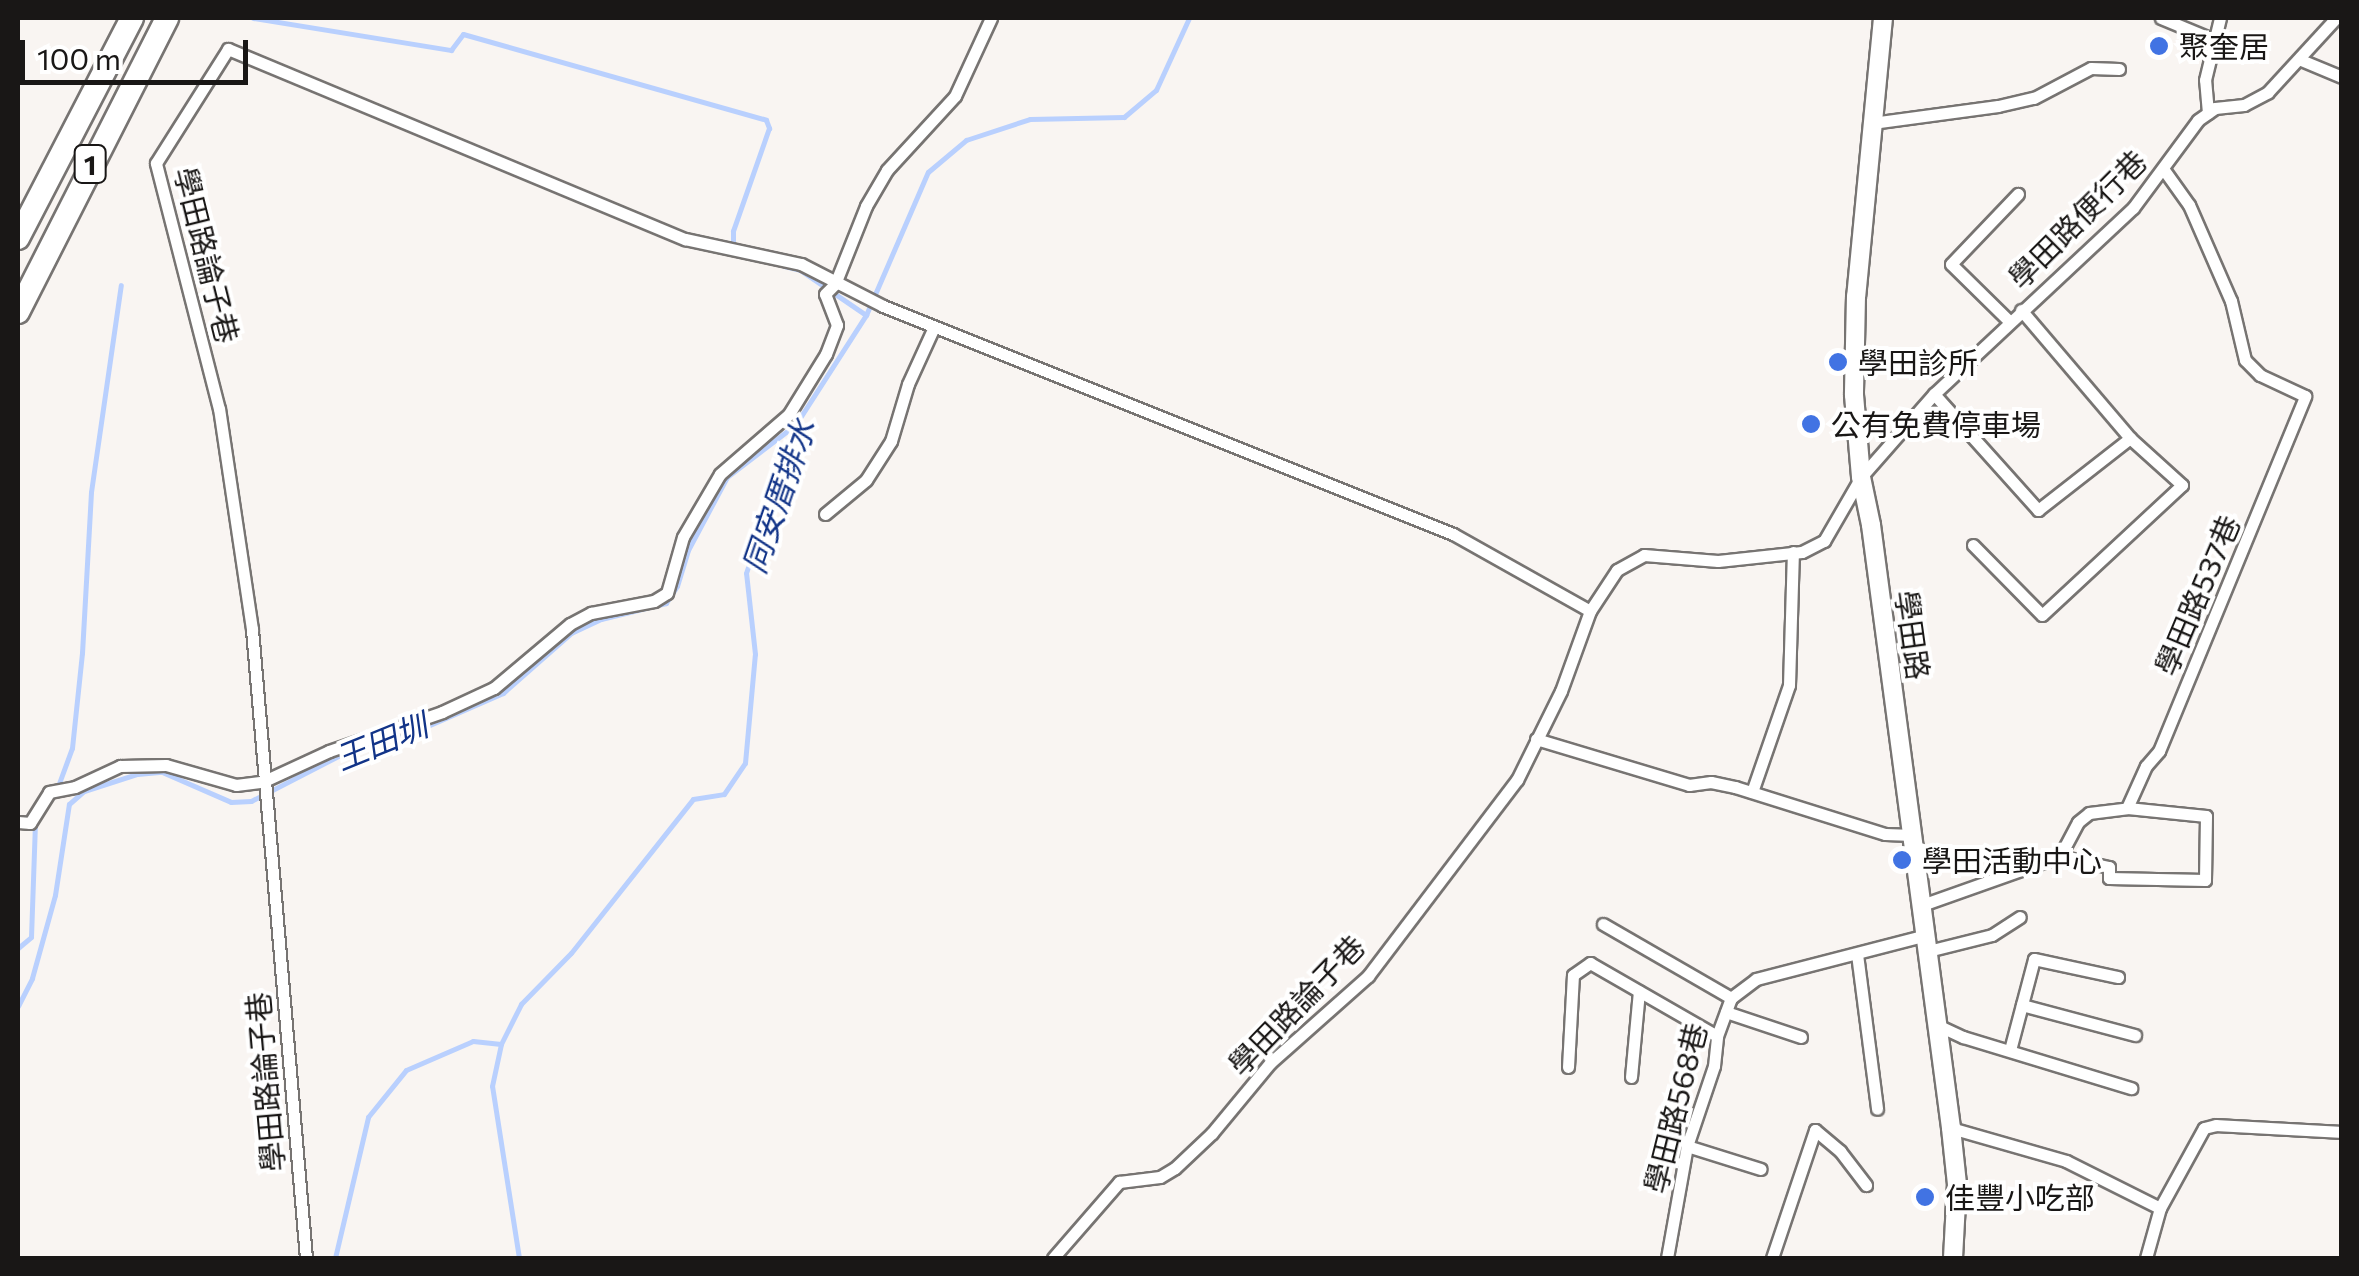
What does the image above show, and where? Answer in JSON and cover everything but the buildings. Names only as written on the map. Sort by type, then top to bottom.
[{"type":"highway","name":"1","points":[[18,238],[132,18]]},
{"type":"highway","name":"1","points":[[18,312],[168,18]]},
{"type":"main road","name":"學田路","points":[[1883,18],[1856,296],[1854,395],[1860,477],[1952,1128],[1957,1184],[1953,1258]]},
{"type":"street","points":[[18,822],[30,823],[48,792],[74,788],[120,766],[166,765],[236,785],[262,782],[329,751],[442,712],[494,688],[570,624],[591,613],[654,601],[667,593],[684,537],[720,474],[790,414],[826,354],[838,325],[825,294],[834,284],[846,246],[887,170],[955,96],[991,18]]},
{"type":"street","points":[[2161,18],[2214,40]]},
{"type":"street","points":[[2220,18],[2205,80],[2208,113],[2244,105],[2268,92],[2302,60],[2336,18]]},
{"type":"street","name":"學田路論子巷","points":[[306,1258],[262,782],[252,629],[219,409],[156,164],[228,49],[686,239],[802,264],[834,284],[934,326],[1453,534],[1590,611]]},
{"type":"street","points":[[2302,60],[2342,77]]},
{"type":"street","points":[[1872,124],[2034,98],[2092,68],[2119,69]]},
{"type":"street","name":"學田路便行巷","points":[[1860,477],[1934,394],[2133,208],[2208,113]]},
{"type":"street","name":"學田路537巷","points":[[2127,808],[2146,766],[2158,751],[2306,396],[2260,375],[2246,360],[2231,300],[2189,206],[2164,170]]},
{"type":"street","points":[[2009,321],[1950,264],[2018,194]]},
{"type":"street","points":[[1973,545],[2042,615],[2182,484],[2130,438],[2021,310]]},
{"type":"street","points":[[825,514],[866,480],[891,441],[908,384],[934,326]]},
{"type":"street","points":[[1934,394],[2038,510],[2130,438]]},
{"type":"street","name":"學田路論子巷","points":[[1054,1258],[1119,1182],[1160,1177],[1175,1168],[1212,1132],[1270,1063],[1368,976],[1517,780],[1561,690],[1590,611],[1617,570],[1644,555],[1718,561],[1793,552],[1824,542],[1860,477]]},
{"type":"street","points":[[1752,792],[1789,685],[1793,552]]},
{"type":"street","points":[[1536,739],[1689,785],[1710,782],[1885,834],[1913,835]]},
{"type":"street","points":[[1922,906],[2060,856],[2109,867],[2109,878],[2205,880],[2206,816],[2127,808],[2089,813],[2078,822],[2060,856]]},
{"type":"street","name":"學田路568巷","points":[[1667,1258],[1686,1146],[1714,1066],[1717,1036],[1731,998],[1756,979],[1857,954],[1992,935],[2020,916]]},
{"type":"street","points":[[1603,924],[1731,998]]},
{"type":"street","points":[[1857,954],[1877,1109]]},
{"type":"street","points":[[2010,1050],[2034,959],[2118,977]]},
{"type":"street","points":[[1568,1068],[1573,976],[1590,963],[1717,1036]]},
{"type":"street","points":[[1630,1076],[1639,991]]},
{"type":"street","points":[[2022,1005],[2135,1035]]},
{"type":"street","points":[[1726,1012],[1801,1037]]},
{"type":"street","points":[[1937,1024],[2131,1088]]},
{"type":"street","points":[[2146,1258],[2160,1208],[2209,1126],[2342,1132]]},
{"type":"street","points":[[1952,1128],[2066,1161],[2160,1208]]},
{"type":"street","points":[[1772,1258],[1815,1130],[1840,1151],[1866,1185]]},
{"type":"street","points":[[1686,1146],[1760,1168]]},
{"type":"waterway","points":[[253,18],[451,50],[463,34],[766,120],[769,128],[733,231],[733,249]]},
{"type":"waterway","name":"同安厝排水","points":[[519,1258],[492,1086],[501,1044],[521,1004],[571,953],[693,799],[724,794],[745,763],[755,654],[746,573],[796,424],[866,315],[928,172],[966,140],[1030,119],[1124,117],[1156,90],[1189,18]]},
{"type":"waterway","points":[[784,266],[800,270],[866,315]]},
{"type":"waterway","points":[[58,786],[72,748],[91,492],[121,285]]},
{"type":"waterway","name":"王田圳","points":[[18,1006],[32,978],[55,895],[69,804],[84,791],[137,774],[162,772],[231,802],[251,801],[342,754],[416,731],[503,693],[571,633],[601,619],[666,603],[677,586],[688,550],[727,477],[794,426]]},
{"type":"waterway","points":[[18,948],[31,937],[35,821]]},
{"type":"waterway","points":[[335,1258],[368,1117],[406,1070],[473,1041],[501,1044]]},
{"type":"place","name":"聚奎居","points":[[2159,46]]},
{"type":"place","name":"學田診所","points":[[1838,362]]},
{"type":"place","name":"公有免費停車場","points":[[1811,424]]},
{"type":"place","name":"學田活動中心","points":[[1902,860]]},
{"type":"place","name":"佳豐小吃部","points":[[1925,1197]]}]
